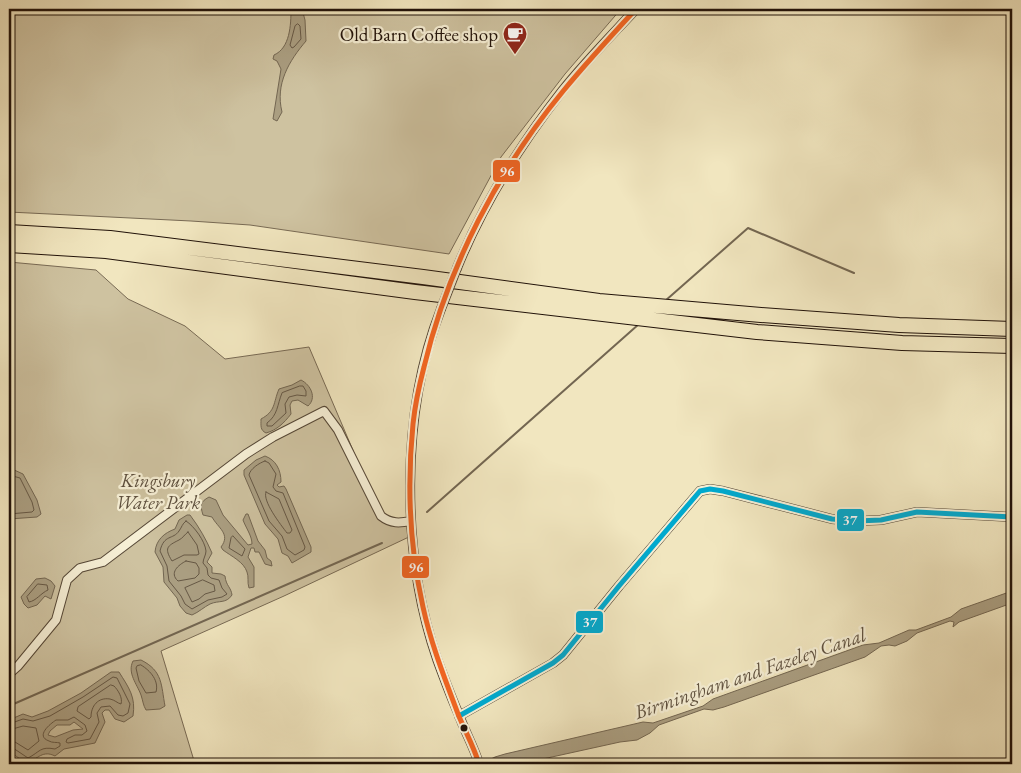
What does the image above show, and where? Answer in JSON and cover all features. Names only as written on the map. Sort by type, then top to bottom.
[{"type":"highway","points":[[9,232],[110,238],[433,278],[599,301],[900,325],[1012,329]]},
{"type":"highway","points":[[9,245],[106,251],[415,292],[756,332],[902,343],[1012,346]]},
{"type":"street","points":[[478,762],[437,658],[423,608],[414,558],[411,520],[413,423],[425,362],[441,309],[457,268],[471,234],[489,201],[531,134],[563,90],[636,9]]},
{"type":"street","points":[[9,674],[18,666],[56,620],[66,580],[80,568],[103,562],[246,454],[273,437],[324,411],[338,430],[381,516],[387,521],[393,522],[411,520]]},
{"type":"street","points":[[459,716],[564,655],[700,491],[710,489],[723,491],[832,519],[881,520],[917,512],[1012,517]]},
{"type":"green space","points":[[9,9],[621,9],[565,74],[501,157],[449,254],[250,225],[9,212]]},
{"type":"green space","name":"Kingsbury Water Park","points":[[9,262],[96,270],[128,299],[185,326],[225,359],[309,347],[381,516],[387,521],[411,521],[411,536],[161,651],[195,764],[9,764]]},
{"type":"water","points":[[291,9],[302,9],[305,20],[306,41],[294,57],[285,74],[280,92],[282,112],[277,121],[273,119],[281,69],[277,61],[273,59],[274,55],[279,52],[286,42],[290,29]]},
{"type":"water","points":[[301,380],[308,385],[312,392],[311,403],[308,406],[298,400],[292,401],[290,405],[291,414],[286,420],[274,430],[264,432],[261,428],[261,419],[272,410],[279,389]]},
{"type":"water","points":[[265,456],[277,466],[281,482],[277,485],[279,487],[284,486],[286,489],[311,547],[311,552],[292,563],[288,556],[282,553],[278,539],[265,524],[244,475],[244,470],[256,460]]},
{"type":"water","points":[[12,469],[23,474],[37,500],[41,514],[37,517],[9,519],[9,471]]},
{"type":"water","points":[[209,497],[216,500],[223,515],[248,545],[252,544],[252,541],[243,520],[246,514],[248,514],[258,541],[265,550],[272,566],[265,564],[259,552],[255,552],[254,548],[251,548],[248,557],[254,567],[254,587],[249,588],[248,574],[243,565],[221,547],[225,538],[222,531],[212,517],[203,515],[202,504]]},
{"type":"water","points":[[190,515],[196,524],[212,553],[207,562],[212,567],[212,573],[225,576],[232,595],[225,601],[210,604],[192,615],[186,613],[180,606],[177,598],[164,582],[163,567],[155,552],[161,537],[175,529],[179,520]]},
{"type":"water","points":[[45,578],[55,586],[51,599],[45,596],[37,605],[28,608],[21,597],[36,579]]},
{"type":"water","points":[[1012,591],[1012,603],[959,622],[953,627],[954,622],[950,621],[917,633],[907,641],[895,646],[881,646],[865,657],[724,707],[713,710],[704,709],[659,725],[650,733],[637,740],[520,764],[481,764],[505,754],[643,722],[653,723],[703,706],[713,699],[863,645],[879,643],[909,630],[916,630],[951,617],[961,609]]},
{"type":"water","points":[[141,660],[153,669],[160,679],[165,706],[160,709],[146,710],[133,678],[131,665],[133,661]]},
{"type":"water","points":[[111,672],[119,672],[133,698],[133,716],[124,722],[115,719],[109,710],[105,710],[102,713],[105,722],[95,743],[64,749],[55,756],[44,754],[27,764],[9,751],[9,720],[23,714],[32,717],[48,711],[81,693]],"holes":[[[74,722],[83,729],[73,730],[55,737],[48,735],[57,725],[70,725]]]},
{"type":"waterway","points":[[665,301],[748,228],[854,273]]},
{"type":"waterway","points":[[427,512],[639,324]]},
{"type":"waterway","points":[[9,706],[382,543]]},
{"type":"transit line","name":"96","points":[[479,764],[458,714],[430,634],[415,562],[410,470],[413,424],[419,388],[434,329],[447,292],[461,256],[497,186],[540,121],[564,90],[636,9]]},
{"type":"transit line","name":"37","points":[[459,716],[553,663],[563,655],[700,491],[710,489],[723,491],[832,519],[881,520],[917,512],[1012,517]]},
{"type":"place","name":"Old Barn Coffee shop","points":[[515,55]]},
{"type":"water label","name":"Birmingham and Fazeley Canal","points":[[750,673]]}]
